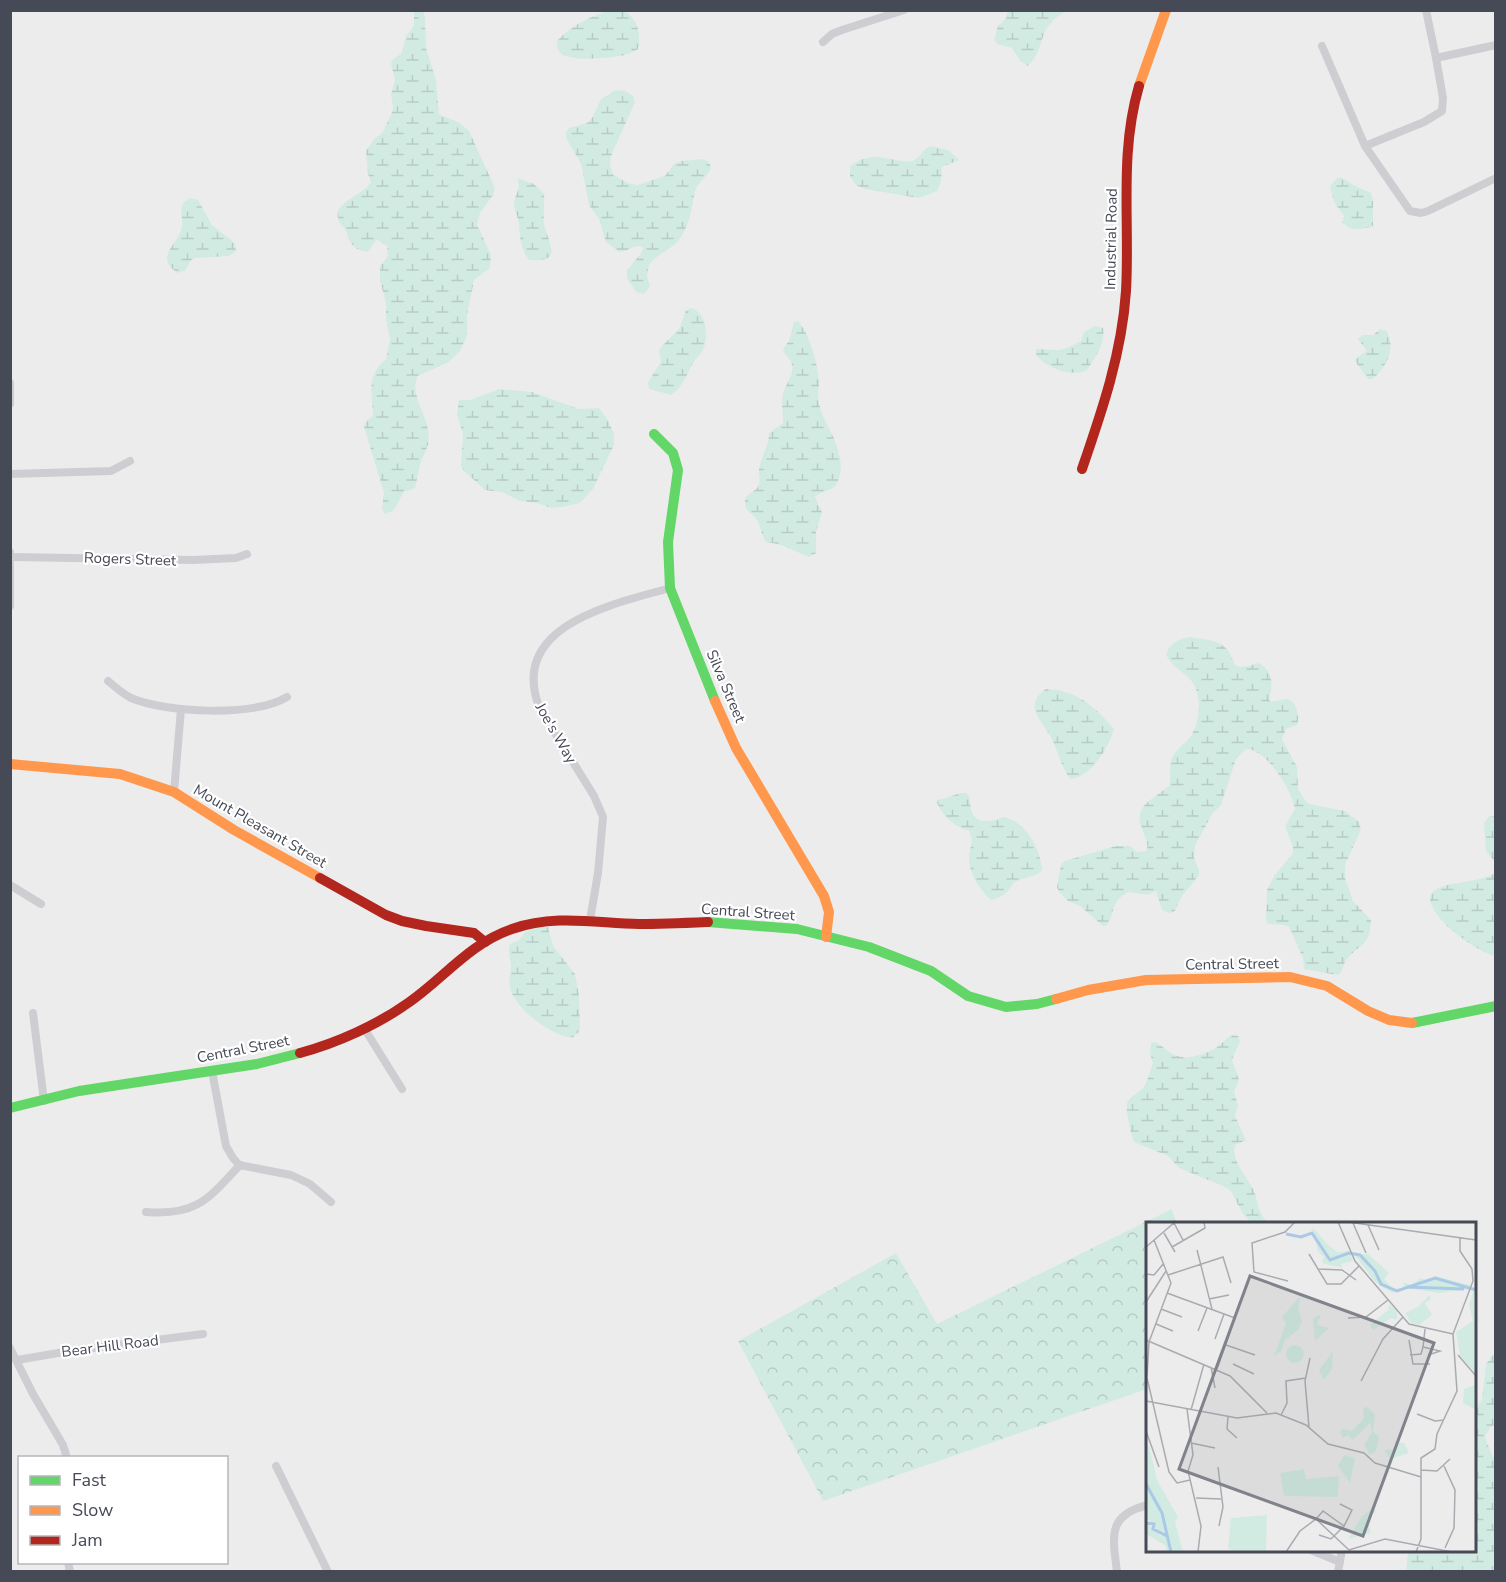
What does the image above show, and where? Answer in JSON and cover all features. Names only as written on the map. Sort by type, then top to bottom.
[{"type":"street","points":[[823,42],[832,34],[842,30],[904,10]]},
{"type":"street","name":"Industrial Road","points":[[1082,469],[1108,393],[1121,336],[1126,287],[1126,183],[1132,108],[1166,10]]},
{"type":"street","points":[[1365,146],[1424,122],[1442,111],[1443,98],[1426,10]]},
{"type":"street","points":[[1436,58],[1496,45]]},
{"type":"street","points":[[1322,46],[1365,146],[1410,211],[1415,213],[1428,211],[1496,178]]},
{"type":"street","points":[[10,383],[10,404]]},
{"type":"street","name":"Silva Street","points":[[654,434],[673,453],[678,470],[668,542],[670,588],[736,748],[822,889],[831,917],[826,937]]},
{"type":"street","points":[[10,474],[111,471],[130,460]]},
{"type":"street","points":[[10,552],[10,606]]},
{"type":"street","name":"Rogers Street","points":[[11,557],[193,560],[236,558],[247,554]]},
{"type":"street","name":"Joe's Way","points":[[590,920],[598,873],[603,817],[594,796],[535,698],[533,680],[536,663],[542,648],[563,627],[623,601],[670,588]]},
{"type":"street","points":[[108,681],[130,697],[181,709],[247,710],[276,704],[287,697]]},
{"type":"street","points":[[174,792],[181,709]]},
{"type":"street","name":"Mount Pleasant Street","points":[[10,764],[120,774],[174,792],[234,830],[386,915],[426,926],[474,933],[485,942]]},
{"type":"street","points":[[10,885],[41,904]]},
{"type":"street","name":"Central Street","points":[[10,1108],[79,1091],[284,1059],[311,1050],[364,1028],[408,1003],[456,962],[485,942],[511,929],[550,920],[646,924],[715,922],[797,929],[869,946],[931,971],[968,996],[1006,1007],[1037,1004],[1088,990],[1146,980],[1290,977],[1307,979],[1328,987],[1370,1013],[1401,1024],[1496,1006]]},
{"type":"street","points":[[33,1013],[44,1101]]},
{"type":"street","points":[[364,1028],[402,1089]]},
{"type":"street","points":[[212,1071],[226,1146],[233,1158],[240,1165],[291,1176],[310,1184],[331,1202]]},
{"type":"street","points":[[146,1212],[164,1213],[195,1207],[210,1197],[240,1165]]},
{"type":"street","name":"Bear Hill Road","points":[[17,1360],[203,1334]]},
{"type":"street","points":[[10,1348],[33,1394],[63,1445],[66,1456]]},
{"type":"street","points":[[276,1466],[328,1572]]},
{"type":"street","points":[[1117,1572],[1113,1535],[1116,1525],[1132,1509],[1146,1506]]},
{"type":"street","points":[[1314,1552],[1341,1562]]},
{"type":"street","points":[[1338,1572],[1342,1552]]},
{"type":"green space","points":[[609,10],[625,11],[633,18],[639,32],[638,49],[625,55],[593,59],[575,58],[559,52],[557,41],[568,31],[587,19]]},
{"type":"green space","points":[[414,11],[423,11],[425,18],[426,48],[436,80],[439,114],[460,123],[469,131],[495,188],[493,195],[480,213],[477,224],[491,255],[490,268],[474,280],[467,315],[467,336],[460,351],[449,362],[418,376],[415,389],[427,424],[428,445],[420,465],[415,488],[404,492],[394,510],[385,514],[382,509],[384,493],[364,427],[366,421],[373,416],[371,391],[373,378],[386,359],[390,339],[386,304],[380,280],[380,266],[388,256],[387,246],[377,240],[367,252],[357,249],[340,222],[338,212],[340,207],[371,182],[366,151],[374,139],[382,133],[391,115],[393,107],[391,94],[395,80],[391,64],[392,60],[402,51],[406,37],[414,26]]},
{"type":"green space","points":[[1008,11],[1066,11],[1056,18],[1045,31],[1038,52],[1028,66],[1020,61],[1012,48],[998,44],[994,40],[998,26],[1005,19]]},
{"type":"green space","points":[[616,90],[626,91],[633,96],[635,102],[611,156],[610,165],[613,174],[627,183],[637,185],[665,176],[674,164],[681,161],[703,159],[709,162],[711,168],[696,188],[689,220],[681,237],[649,265],[647,276],[650,286],[644,294],[636,291],[627,275],[643,248],[637,246],[619,252],[606,242],[599,219],[589,205],[581,164],[566,138],[569,128],[587,123],[601,99]]},
{"type":"green space","points":[[930,146],[948,150],[959,160],[942,167],[941,182],[937,191],[919,198],[865,189],[856,185],[850,177],[850,166],[863,159],[875,157],[911,161]]},
{"type":"green space","points":[[1341,177],[1371,193],[1373,226],[1357,229],[1342,222],[1344,216],[1334,202],[1330,186]]},
{"type":"green space","points":[[517,178],[534,184],[544,194],[544,224],[552,250],[551,255],[547,258],[529,260],[522,247],[519,221],[514,205],[519,186]]},
{"type":"green space","points":[[191,198],[198,200],[212,225],[235,243],[236,251],[229,256],[194,258],[186,270],[178,273],[167,260],[169,251],[181,231],[183,203]]},
{"type":"green space","points":[[690,308],[700,314],[705,324],[706,337],[703,350],[682,384],[671,395],[649,389],[648,382],[661,362],[659,351],[661,347],[679,329],[686,310]]},
{"type":"green space","points":[[798,321],[806,333],[815,358],[819,381],[819,404],[837,447],[841,465],[836,485],[815,497],[822,512],[816,532],[816,553],[809,557],[766,542],[757,520],[745,505],[747,496],[759,484],[759,469],[769,433],[783,423],[783,393],[792,369],[783,349],[789,341],[794,322]]},
{"type":"green space","points":[[1095,326],[1103,328],[1104,334],[1099,350],[1087,370],[1074,373],[1053,368],[1036,355],[1036,349],[1067,348],[1081,341],[1084,332]]},
{"type":"green space","points":[[1380,329],[1387,331],[1390,338],[1389,357],[1373,379],[1368,379],[1355,361],[1367,351],[1358,339],[1363,335],[1373,335]]},
{"type":"green space","points":[[499,389],[532,392],[579,409],[599,408],[608,420],[614,434],[614,445],[593,489],[580,503],[551,508],[520,501],[502,492],[485,490],[463,470],[461,466],[463,434],[457,415],[459,400],[470,400]]},
{"type":"green space","points":[[1189,637],[1210,640],[1222,645],[1227,649],[1236,665],[1241,667],[1258,663],[1267,670],[1271,679],[1269,700],[1271,702],[1290,700],[1297,710],[1297,725],[1286,729],[1282,739],[1297,767],[1298,789],[1306,802],[1345,811],[1359,822],[1361,830],[1345,865],[1345,878],[1353,901],[1371,920],[1370,929],[1366,941],[1345,962],[1338,975],[1304,969],[1303,958],[1289,927],[1268,924],[1266,920],[1267,890],[1274,876],[1293,853],[1285,826],[1295,809],[1289,792],[1277,772],[1270,763],[1254,751],[1246,749],[1236,759],[1221,805],[1212,814],[1195,846],[1194,858],[1199,875],[1182,896],[1174,912],[1169,913],[1162,910],[1156,891],[1148,895],[1128,892],[1118,900],[1110,920],[1107,925],[1103,926],[1059,892],[1057,887],[1061,864],[1065,861],[1115,846],[1130,846],[1137,852],[1146,851],[1147,841],[1139,819],[1140,813],[1145,804],[1169,786],[1172,758],[1191,736],[1197,719],[1199,707],[1196,689],[1190,679],[1172,664],[1166,654],[1175,642]]},
{"type":"green space","points":[[1046,689],[1076,696],[1100,713],[1114,729],[1098,760],[1078,777],[1070,779],[1052,739],[1037,714],[1035,702]]},
{"type":"green space","points":[[967,793],[972,812],[978,819],[990,821],[1003,817],[1011,819],[1025,830],[1039,853],[1042,870],[1038,874],[1014,882],[1005,894],[999,897],[991,900],[987,896],[979,887],[969,864],[972,838],[969,831],[950,821],[937,803],[938,800]]},
{"type":"green space","points":[[1496,816],[1495,862],[1486,851],[1484,824],[1488,817]]},
{"type":"green space","points":[[1495,873],[1496,956],[1477,948],[1448,927],[1434,910],[1430,899],[1434,891],[1443,886],[1483,878]]},
{"type":"green space","points":[[541,926],[548,927],[553,946],[575,974],[579,995],[580,1031],[572,1038],[555,1032],[536,1021],[515,999],[510,988],[510,944],[519,940],[525,932]]},
{"type":"green space","points":[[1232,1035],[1238,1036],[1240,1041],[1232,1060],[1239,1080],[1234,1092],[1238,1105],[1235,1116],[1246,1140],[1235,1145],[1235,1157],[1253,1189],[1259,1210],[1267,1222],[1251,1222],[1243,1214],[1230,1190],[1179,1168],[1168,1156],[1134,1142],[1128,1121],[1128,1101],[1144,1086],[1153,1063],[1150,1054],[1151,1043],[1155,1042],[1180,1057],[1191,1057],[1213,1050]]},
{"type":"green space","points":[[1172,1209],[1176,1222],[1146,1222],[1146,1389],[823,1501],[738,1341],[896,1253],[937,1324]]},
{"type":"green space","points":[[1495,1352],[1495,1424],[1485,1437],[1495,1459],[1495,1571],[1406,1571],[1408,1552],[1476,1552],[1476,1409],[1482,1399],[1486,1364]]},
{"type":"traffic: fast","points":[[654,434],[673,453],[678,470],[668,542],[670,588],[715,701]]},
{"type":"traffic: fast","points":[[708,922],[797,929],[869,947],[931,971],[968,996],[1006,1007],[1037,1004],[1056,999]]},
{"type":"traffic: fast","points":[[1412,1023],[1496,1006]]},
{"type":"traffic: fast","points":[[10,1108],[79,1091],[257,1064],[300,1053]]},
{"type":"traffic: slow","points":[[1139,86],[1166,10]]},
{"type":"traffic: slow","points":[[715,701],[736,748],[824,896],[829,912],[826,937]]},
{"type":"traffic: slow","points":[[10,764],[120,774],[174,792],[234,830],[320,878]]},
{"type":"traffic: slow","points":[[1056,999],[1088,990],[1146,980],[1290,977],[1327,986],[1368,1011],[1389,1020],[1412,1023]]},
{"type":"traffic: jam","points":[[1082,469],[1110,382],[1124,314],[1127,265],[1127,163],[1129,137],[1139,86]]},
{"type":"traffic: jam","points":[[320,878],[386,915],[426,926],[474,933],[485,942]]},
{"type":"traffic: jam","points":[[300,1053],[342,1039],[383,1019],[421,994],[470,952],[497,935],[512,929],[528,924],[559,921],[639,924],[708,922]]}]
